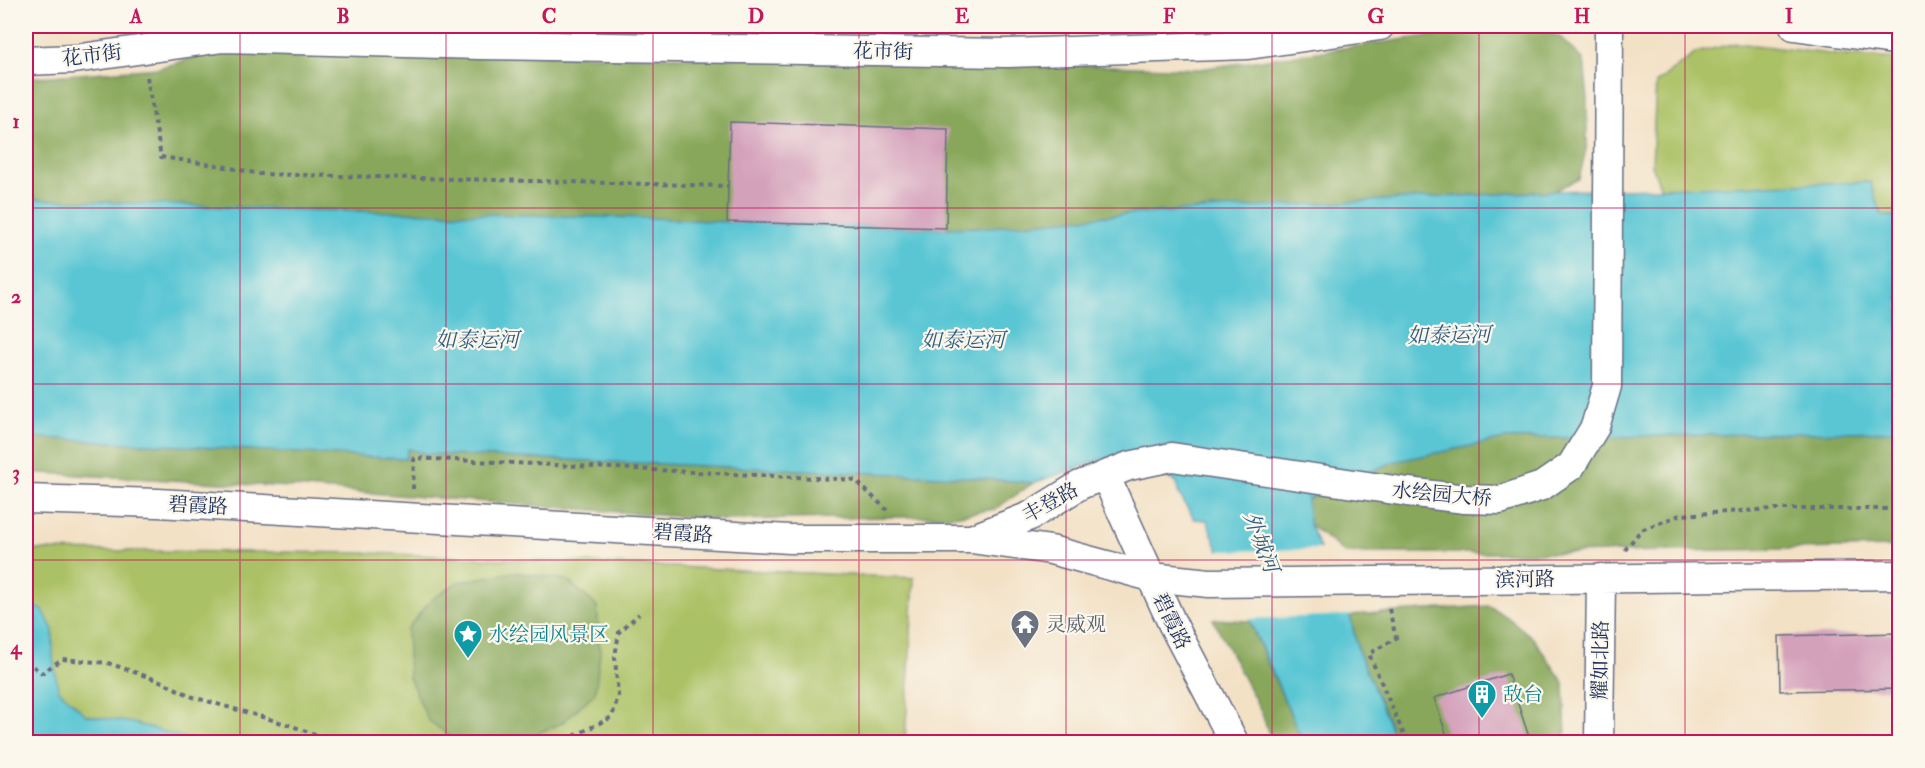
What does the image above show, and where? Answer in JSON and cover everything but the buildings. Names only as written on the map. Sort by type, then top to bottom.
[{"type":"street","name":"花市街","points":[[26,61],[74,59],[144,37],[1007,53],[1248,45],[1380,26]]},
{"type":"street","name":"水绘园大桥","points":[[1117,470],[1172,457],[1408,492],[1465,499],[1500,500],[1542,486],[1571,466],[1595,427],[1607,387],[1609,26]]},
{"type":"street","points":[[1794,26],[1899,41]]},
{"type":"street","points":[[1117,470],[1151,577]]},
{"type":"street","name":"丰登路","points":[[972,539],[1030,516],[1080,484],[1117,470]]},
{"type":"street","name":"碧霞路","points":[[26,499],[158,503],[790,539],[972,539],[1051,550],[1151,577],[1172,623],[1234,742]]},
{"type":"street","name":"滨河路","points":[[1151,577],[1209,584],[1899,575]]},
{"type":"street","name":"耀如北路","points":[[1599,742],[1601,578]]},
{"type":"path","points":[[144,37],[161,157],[260,174],[728,186]]},
{"type":"path","points":[[411,517],[414,458],[855,480],[888,511]]},
{"type":"path","points":[[1601,578],[1641,531],[1680,514],[1774,509],[1899,507]]},
{"type":"path","points":[[1382,582],[1396,638],[1369,654],[1407,742]]},
{"type":"path","points":[[568,742],[574,736],[612,717],[618,696],[615,657],[619,632],[639,614]]},
{"type":"path","points":[[26,661],[42,673],[62,658],[108,663],[160,681],[193,698],[286,724],[338,742]]},
{"type":"green space","points":[[1496,26],[1536,26],[1560,37],[1584,60],[1587,89],[1587,145],[1579,179],[1553,191],[1127,214],[992,227],[946,228],[307,210],[26,199],[26,78],[159,68],[221,50],[948,61],[1200,69]]},
{"type":"green space","points":[[1736,43],[1839,55],[1899,59],[1899,216],[1882,216],[1870,182],[1661,189],[1652,166],[1656,83],[1696,53]]},
{"type":"green space","points":[[1899,431],[1899,547],[1561,553],[1345,553],[1309,524],[1307,500],[1392,462],[1505,439]]},
{"type":"green space","points":[[26,437],[406,459],[408,449],[427,454],[964,477],[1033,483],[995,509],[953,516],[724,520],[292,487],[26,472]]},
{"type":"green space","name":"水绘园风景区","points":[[26,550],[373,553],[914,578],[905,742],[26,742]]},
{"type":"green space","points":[[514,572],[567,580],[597,606],[600,652],[595,693],[562,723],[517,742],[458,742],[428,720],[409,677],[407,629],[431,600],[458,582]]},
{"type":"green space","points":[[1489,606],[1533,638],[1564,683],[1566,742],[1397,742],[1358,651],[1350,615]]},
{"type":"green space","points":[[1213,619],[1249,621],[1303,742],[1272,742],[1261,711]]},
{"type":"water","points":[[1870,182],[1882,216],[1899,216],[1899,431],[1505,439],[1393,462],[1307,499],[1309,524],[1350,615],[1358,651],[1397,742],[1303,742],[1207,520],[1194,519],[1178,492],[1177,483],[1127,454],[1100,460],[1033,483],[964,477],[427,454],[408,449],[406,459],[26,437],[26,199],[307,210],[946,228],[992,227],[1127,214],[1553,191]]},
{"type":"water","points":[[26,599],[30,605],[43,610],[53,630],[53,657],[58,689],[86,715],[133,723],[199,742],[26,742]]},
{"type":"pier","points":[[1323,549],[1353,615],[1245,619],[1216,551]]},
{"type":"place","name":"灵威观","points":[[1025,650]]},
{"type":"place","name":"水绘园风景区","points":[[468,660]]},
{"type":"place","name":"敌台","points":[[1482,720]]},
{"type":"water label","name":"如泰运河","points":[[1449,335]]},
{"type":"water label","name":"如泰运河","points":[[477,340]]},
{"type":"water label","name":"如泰运河","points":[[963,340]]},
{"type":"water label","name":"外城河","points":[[1261,542]]}]
